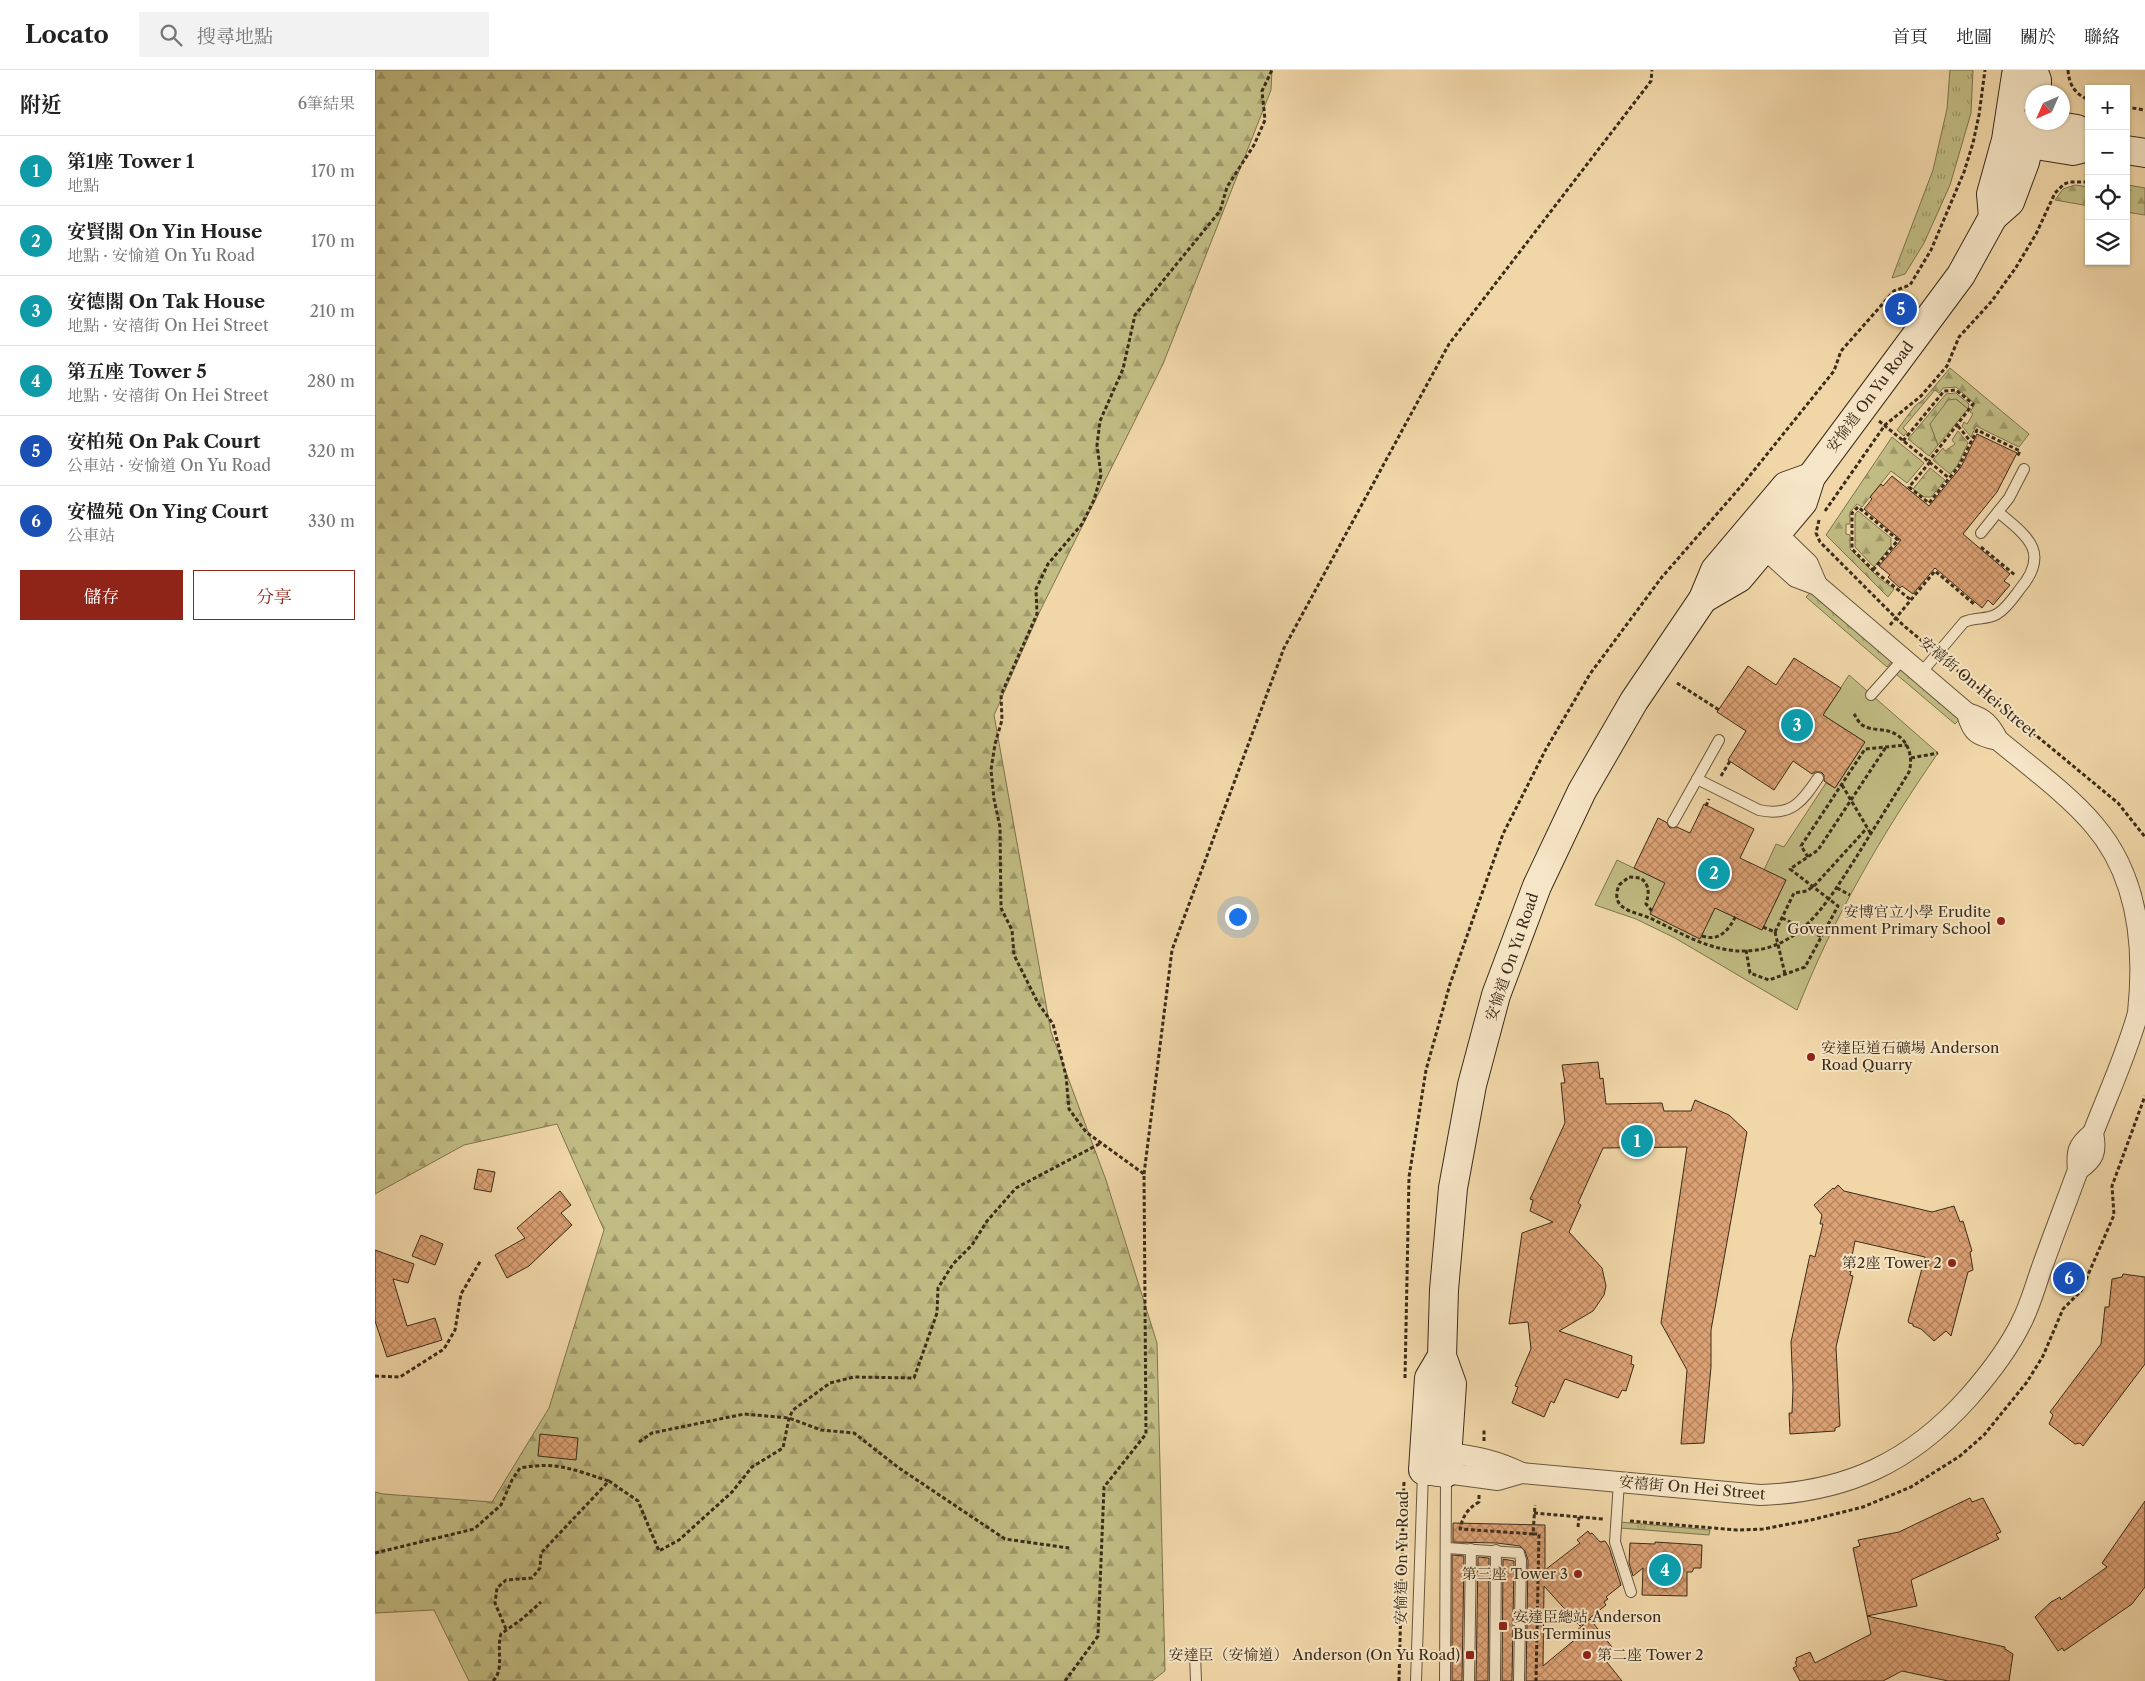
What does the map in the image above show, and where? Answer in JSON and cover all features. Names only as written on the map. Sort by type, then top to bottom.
[{"type":"street","name":"安愉道 On Yu Road","points":[[1432,1467],[1452,1384],[1442,1356],[1444,1290],[1453,1188],[1472,1085],[1496,995],[1537,886],[1582,791],[1634,701],[1703,599],[1739,578],[1762,533],[1803,502],[1811,477],[1961,275],[1993,217],[2010,202],[2019,180],[2024,128],[2016,76],[2019,70]]},
{"type":"street","points":[[2033,70],[2037,85]]},
{"type":"street","points":[[2024,128],[2077,130],[2085,135]]},
{"type":"street","points":[[2024,128],[2073,151],[2085,148]]},
{"type":"street","points":[[2130,151],[2145,153]]},
{"type":"street","name":"安禧街 On Hei Street","points":[[1432,1467],[1500,1462],[1522,1474],[1737,1494],[1782,1495],[1825,1488],[1847,1482],[1867,1474],[1909,1452],[1947,1420],[1983,1381],[2009,1347],[2023,1321],[2078,1170],[2077,1156],[2079,1150],[2082,1142],[2093,1133],[2138,1013],[2144,990],[2145,967],[2141,921],[2133,891],[2118,859],[2102,835],[2078,808],[1998,740],[1991,726],[1986,721],[1981,717],[1967,713],[1817,585],[1808,564],[1762,533]]},
{"type":"lane","points":[[1981,533],[2009,498],[2023,469]]},
{"type":"lane","points":[[1921,673],[1964,622],[2000,613],[2030,578],[2036,558],[2034,548],[2029,539],[1998,512]]},
{"type":"lane","points":[[1871,695],[1904,658]]},
{"type":"lane","points":[[1673,822],[1719,740]]},
{"type":"lane","points":[[1697,779],[1759,810],[1769,812],[1789,810],[1797,805],[1805,798],[1818,778]]},
{"type":"lane","points":[[1432,1467],[1447,1548],[1445,1681]]},
{"type":"lane","points":[[1416,1681],[1432,1467]]},
{"type":"lane","points":[[1619,1482],[1615,1542],[1631,1592]]},
{"type":"lane","points":[[1447,1548],[1515,1551],[1519,1553],[1521,1560],[1519,1681]]},
{"type":"lane","points":[[1469,1681],[1471,1550]]},
{"type":"lane","points":[[1495,1681],[1497,1550]]},
{"type":"lane","points":[[1195,1654],[1196,1681]]},
{"type":"path","points":[[1144,1174],[1085,1132],[1069,1109],[1066,1076],[1053,1024],[1038,1003],[1014,955],[1011,930],[1001,908],[1000,827],[994,799],[991,770],[995,744],[1002,720],[1001,695],[1037,614],[1036,589],[1047,564],[1082,524],[1094,500],[1101,475],[1097,445],[1100,421],[1123,369],[1135,315],[1220,211],[1227,187],[1254,144],[1265,120],[1262,90],[1272,70]]},
{"type":"path","points":[[1065,1681],[1098,1636],[1104,1487],[1146,1434],[1144,1174],[1172,950],[1283,648],[1449,344],[1651,81],[1652,70]]},
{"type":"path","points":[[2068,70],[2070,83],[2075,91],[2085,97]]},
{"type":"path","points":[[2130,108],[2145,110]]},
{"type":"path","name":"安愉道 On Yu Road","points":[[1816,533],[1820,518],[1885,425],[1921,396],[1947,366],[1959,337],[1991,302],[2015,269],[2036,234],[2055,193],[2064,184],[2085,182]]},
{"type":"path","points":[[1903,440],[1945,391],[1956,390],[1973,404],[1958,426],[1909,487],[1929,503],[1959,466],[1977,430],[2020,451],[2016,460]]},
{"type":"path","points":[[1877,419],[1949,478]]},
{"type":"path","points":[[1958,426],[1971,442]]},
{"type":"path","points":[[1873,570],[1898,540],[1858,507],[1853,513],[1852,548],[1873,570],[1911,600]]},
{"type":"path","name":"安禧街 On Hei Street","points":[[1816,533],[1820,542],[1896,618],[2118,804],[2145,837]]},
{"type":"path","points":[[1980,546],[2019,578]]},
{"type":"path","points":[[1890,625],[1935,571],[1980,609]]},
{"type":"path","points":[[1677,683],[1719,710]]},
{"type":"path","points":[[1652,911],[1646,904],[1649,892],[1648,886],[1641,878],[1629,877],[1619,884],[1617,896],[1619,902],[1628,910],[1649,917],[1699,942],[1731,950],[1747,950],[1778,944],[1804,928],[1817,917],[1909,772],[1911,758],[1907,745],[1898,735],[1865,726],[1854,714]]},
{"type":"path","points":[[1808,857],[1801,846],[1865,750],[1907,745]]},
{"type":"path","points":[[1747,950],[1750,973],[1769,980],[1805,967],[1838,906],[1789,869],[1818,850],[1886,747]]},
{"type":"path","points":[[1911,758],[1938,753]]},
{"type":"path","points":[[1842,785],[1871,834]]},
{"type":"path","points":[[1785,974],[1775,932],[1794,893],[1801,893],[1813,887],[1867,828]]},
{"type":"path","points":[[1837,888],[1850,895]]},
{"type":"path","points":[[1702,936],[1713,938],[1723,934],[1731,927],[1737,914]]},
{"type":"path","points":[[1782,918],[1822,937]]},
{"type":"path","points":[[1763,927],[1775,932]]},
{"type":"path","points":[[1624,1521],[1737,1530],[1763,1529],[1811,1520],[1863,1507],[1911,1487],[1960,1456],[1989,1429],[2027,1382],[2043,1356],[2063,1309],[2081,1291],[2114,1215],[2112,1186],[2145,1096]]},
{"type":"path","points":[[375,1553],[474,1529],[501,1505],[512,1480],[520,1468],[540,1464],[561,1465],[609,1481],[638,1501],[659,1551],[679,1540],[732,1492],[752,1467],[783,1448],[789,1418],[793,1410],[829,1382],[854,1377],[914,1378],[937,1313],[939,1288],[953,1264],[972,1245],[987,1220],[1016,1188],[1101,1143]]},
{"type":"path","points":[[375,1376],[400,1377],[444,1349],[455,1330],[461,1294],[481,1260]]},
{"type":"path","points":[[639,1442],[652,1433],[744,1414],[789,1418],[821,1430],[854,1433],[899,1468],[1005,1539],[1069,1548]]},
{"type":"path","points":[[1483,1445],[1484,1430]]},
{"type":"path","name":"安愉道 On Yu Road","points":[[1399,1681],[1432,1467]]},
{"type":"path","points":[[506,1629],[495,1604],[497,1588],[506,1580],[532,1578],[540,1568],[541,1552],[609,1481]]},
{"type":"path","points":[[1479,1502],[1463,1516],[1460,1529],[1539,1534],[1536,1681]]},
{"type":"path","points":[[1533,1534],[1535,1505]]},
{"type":"path","points":[[1534,1513],[1609,1520]]},
{"type":"path","points":[[1578,1527],[1579,1517]]},
{"type":"path","points":[[493,1681],[500,1667],[499,1641],[501,1634],[541,1602]]},
{"type":"green space","points":[[375,70],[1272,70],[1271,90],[1163,364],[1040,611],[994,715],[1051,1032],[1106,1180],[1157,1343],[1165,1671],[1152,1681],[469,1681],[434,1610],[375,1613],[375,1492],[492,1502],[549,1408],[604,1230],[557,1124],[464,1145],[375,1194]]},
{"type":"green space","points":[[1950,70],[1973,70],[1971,113],[1950,185],[1924,243],[1905,274],[1892,278],[1933,170],[1947,109]]},
{"type":"green space","points":[[2075,185],[2085,186],[2085,205],[2055,200],[2063,189]]},
{"type":"green space","points":[[2130,185],[2145,188],[2145,215],[2130,213]]},
{"type":"green space","points":[[1950,368],[2029,434],[2019,447],[1976,426],[1971,437],[1962,426],[1964,422],[1967,424],[1973,414],[1970,412],[1975,404],[1956,387],[1943,388],[1939,393],[1935,390],[1903,428],[1907,432],[1904,436],[1897,430],[1915,406],[1924,399]]},
{"type":"green space","points":[[1956,393],[1969,404],[1968,409],[1956,399],[1930,424],[1938,445],[1929,456],[1908,439],[1946,394]]},
{"type":"green space","points":[[1956,399],[1968,409],[1938,445],[1930,424],[1948,400]]},
{"type":"green space","points":[[1958,431],[1968,443],[1957,466],[1950,474],[1933,460],[1943,448],[1945,451],[1955,444],[1952,440]]},
{"type":"green space","points":[[1892,437],[1924,463],[1907,483],[1891,471],[1862,507],[1857,504],[1850,512],[1850,524],[1846,524],[1846,534],[1850,535],[1850,549],[1879,578],[1894,589],[1888,597],[1826,535]]},
{"type":"green space","points":[[1930,468],[1945,480],[1931,497],[1924,497],[1913,489]]},
{"type":"green space","points":[[1858,511],[1891,538],[1891,546],[1874,567],[1855,547],[1855,514]]},
{"type":"green space","points":[[1811,592],[1892,661],[1887,667],[1806,597]]},
{"type":"green space","points":[[1900,668],[1960,719],[1955,724],[1896,674]]},
{"type":"green space","points":[[1849,675],[1938,753],[1897,814],[1860,877],[1826,942],[1797,1010],[1675,938],[1636,919],[1595,905],[1617,860],[1665,883],[1700,938],[1715,908],[1762,930],[1786,880],[1764,870],[1776,844],[1784,847],[1826,783],[1835,788],[1865,742],[1823,715]]},
{"type":"green space","points":[[1620,1522],[1710,1530],[1709,1535],[1620,1528]]},
{"type":"building","points":[[1977,434],[2017,453],[1997,492],[1963,534],[2010,574],[2004,581],[2010,585],[1993,605],[1988,600],[1982,608],[1935,568],[1913,594],[1902,586],[1900,588],[1888,577],[1890,575],[1879,566],[1901,540],[1864,509],[1872,499],[1870,497],[1881,484],[1883,486],[1892,476],[1929,506],[1961,467]]},
{"type":"building","points":[[1794,658],[1841,688],[1823,715],[1865,742],[1835,788],[1824,781],[1824,775],[1821,772],[1812,774],[1793,761],[1774,790],[1728,760],[1746,731],[1717,712],[1748,666],[1776,685]]},
{"type":"building","points":[[1704,804],[1754,829],[1740,858],[1786,880],[1762,930],[1715,908],[1700,939],[1650,914],[1665,883],[1634,868],[1658,818],[1666,822],[1670,828],[1677,827],[1690,833]]},
{"type":"building","points":[[1598,1062],[1600,1079],[1603,1078],[1606,1104],[1662,1103],[1664,1111],[1691,1111],[1695,1100],[1729,1115],[1747,1132],[1711,1330],[1711,1367],[1704,1443],[1681,1444],[1687,1370],[1661,1323],[1687,1147],[1603,1148],[1578,1203],[1581,1205],[1569,1232],[1602,1268],[1606,1286],[1604,1295],[1593,1311],[1559,1331],[1632,1356],[1631,1364],[1634,1365],[1626,1391],[1622,1390],[1618,1398],[1565,1379],[1554,1403],[1551,1401],[1544,1417],[1512,1403],[1518,1387],[1515,1386],[1531,1349],[1528,1322],[1509,1324],[1522,1233],[1553,1222],[1530,1211],[1533,1200],[1530,1199],[1565,1123],[1561,1083],[1565,1083],[1562,1065]]},
{"type":"building","points":[[478,1169],[495,1172],[491,1192],[474,1189]]},
{"type":"building","points":[[1838,1185],[1844,1191],[1932,1212],[1954,1206],[1960,1222],[1963,1221],[1972,1251],[1970,1252],[1973,1270],[1968,1272],[1951,1336],[1946,1331],[1934,1341],[1921,1329],[1913,1326],[1908,1321],[1925,1257],[1855,1241],[1849,1271],[1851,1271],[1850,1275],[1853,1276],[1836,1347],[1840,1426],[1835,1428],[1835,1431],[1790,1434],[1789,1413],[1792,1413],[1793,1388],[1791,1342],[1810,1255],[1815,1257],[1823,1224],[1820,1224],[1822,1215],[1814,1205]]},
{"type":"building","points":[[560,1191],[571,1205],[561,1213],[572,1225],[529,1266],[507,1278],[495,1255],[525,1238],[517,1228]]},
{"type":"building","points":[[421,1235],[443,1244],[435,1265],[412,1256]]},
{"type":"building","points":[[375,1250],[414,1264],[408,1283],[393,1279],[407,1326],[435,1318],[442,1340],[387,1357],[375,1321]]},
{"type":"building","points":[[2123,1274],[2145,1277],[2145,1364],[2083,1446],[2080,1443],[2075,1444],[2049,1424],[2053,1415],[2050,1412],[2101,1344],[2105,1307],[2109,1307],[2112,1279],[2122,1277]]},
{"type":"building","points":[[540,1434],[578,1438],[576,1460],[538,1456]]},
{"type":"building","points":[[1970,1498],[1972,1502],[1983,1498],[2001,1532],[1996,1534],[1999,1539],[1911,1580],[1917,1606],[1867,1616],[1853,1548],[1860,1546],[1858,1540],[1899,1532]]},
{"type":"building","points":[[2145,1501],[2145,1587],[2132,1604],[2064,1651],[2062,1648],[2058,1651],[2035,1617],[2051,1602],[2060,1597],[2061,1600],[2107,1567],[2102,1563]]},
{"type":"building","points":[[1453,1523],[1545,1525],[1545,1570],[1580,1543],[1577,1540],[1588,1531],[1600,1542],[1605,1541],[1609,1547],[1621,1585],[1606,1597],[1608,1599],[1604,1602],[1606,1605],[1580,1626],[1544,1586],[1543,1666],[1578,1637],[1575,1632],[1590,1619],[1612,1647],[1606,1652],[1610,1658],[1606,1661],[1622,1681],[1526,1681],[1528,1560],[1525,1551],[1520,1546],[1497,1543],[1453,1542]]},
{"type":"building","points":[[1655,1542],[1702,1545],[1701,1568],[1694,1568],[1692,1572],[1687,1572],[1687,1596],[1642,1595],[1643,1568],[1633,1576],[1629,1563],[1630,1543],[1655,1544]]},
{"type":"building","points":[[1452,1555],[1464,1556],[1462,1681],[1452,1681]]},
{"type":"building","points":[[1478,1557],[1489,1558],[1488,1681],[1476,1681]]},
{"type":"building","points":[[1503,1559],[1514,1561],[1512,1681],[1502,1681]]},
{"type":"building","points":[[1867,1616],[2005,1647],[2005,1649],[2013,1654],[2009,1681],[1948,1681],[1902,1671],[1883,1681],[1800,1681],[1793,1668],[1797,1666],[1796,1658],[1810,1652],[1815,1663],[1871,1634]]},
{"type":"place","name":"安柏苑 On Pak Court","points":[[1901,309]]},
{"type":"place","name":"安德閣 On Tak House","points":[[1797,725]]},
{"type":"place","name":"安賢閣 On Yin House","points":[[1714,873]]},
{"type":"place","name":"安博官立小學 Erudite Government Primary School","points":[[2001,921]]},
{"type":"place","name":"安達臣道石礦場 Anderson Road Quarry","points":[[1811,1057]]},
{"type":"place","name":"第1座 Tower 1","points":[[1637,1141]]},
{"type":"place","name":"第2座 Tower 2","points":[[1952,1263]]},
{"type":"place","name":"安楹苑 On Ying Court","points":[[2069,1278]]},
{"type":"place","name":"第五座 Tower 5","points":[[1665,1570]]},
{"type":"place","name":"第三座 Tower 3","points":[[1578,1574]]},
{"type":"place","name":"安達臣總站 Anderson Bus Terminus","points":[[1503,1626]]},
{"type":"place","name":"安達臣（安愉道） Anderson (On Yu Road)","points":[[1470,1655]]},
{"type":"place","name":"第二座 Tower 2","points":[[1587,1655]]}]
